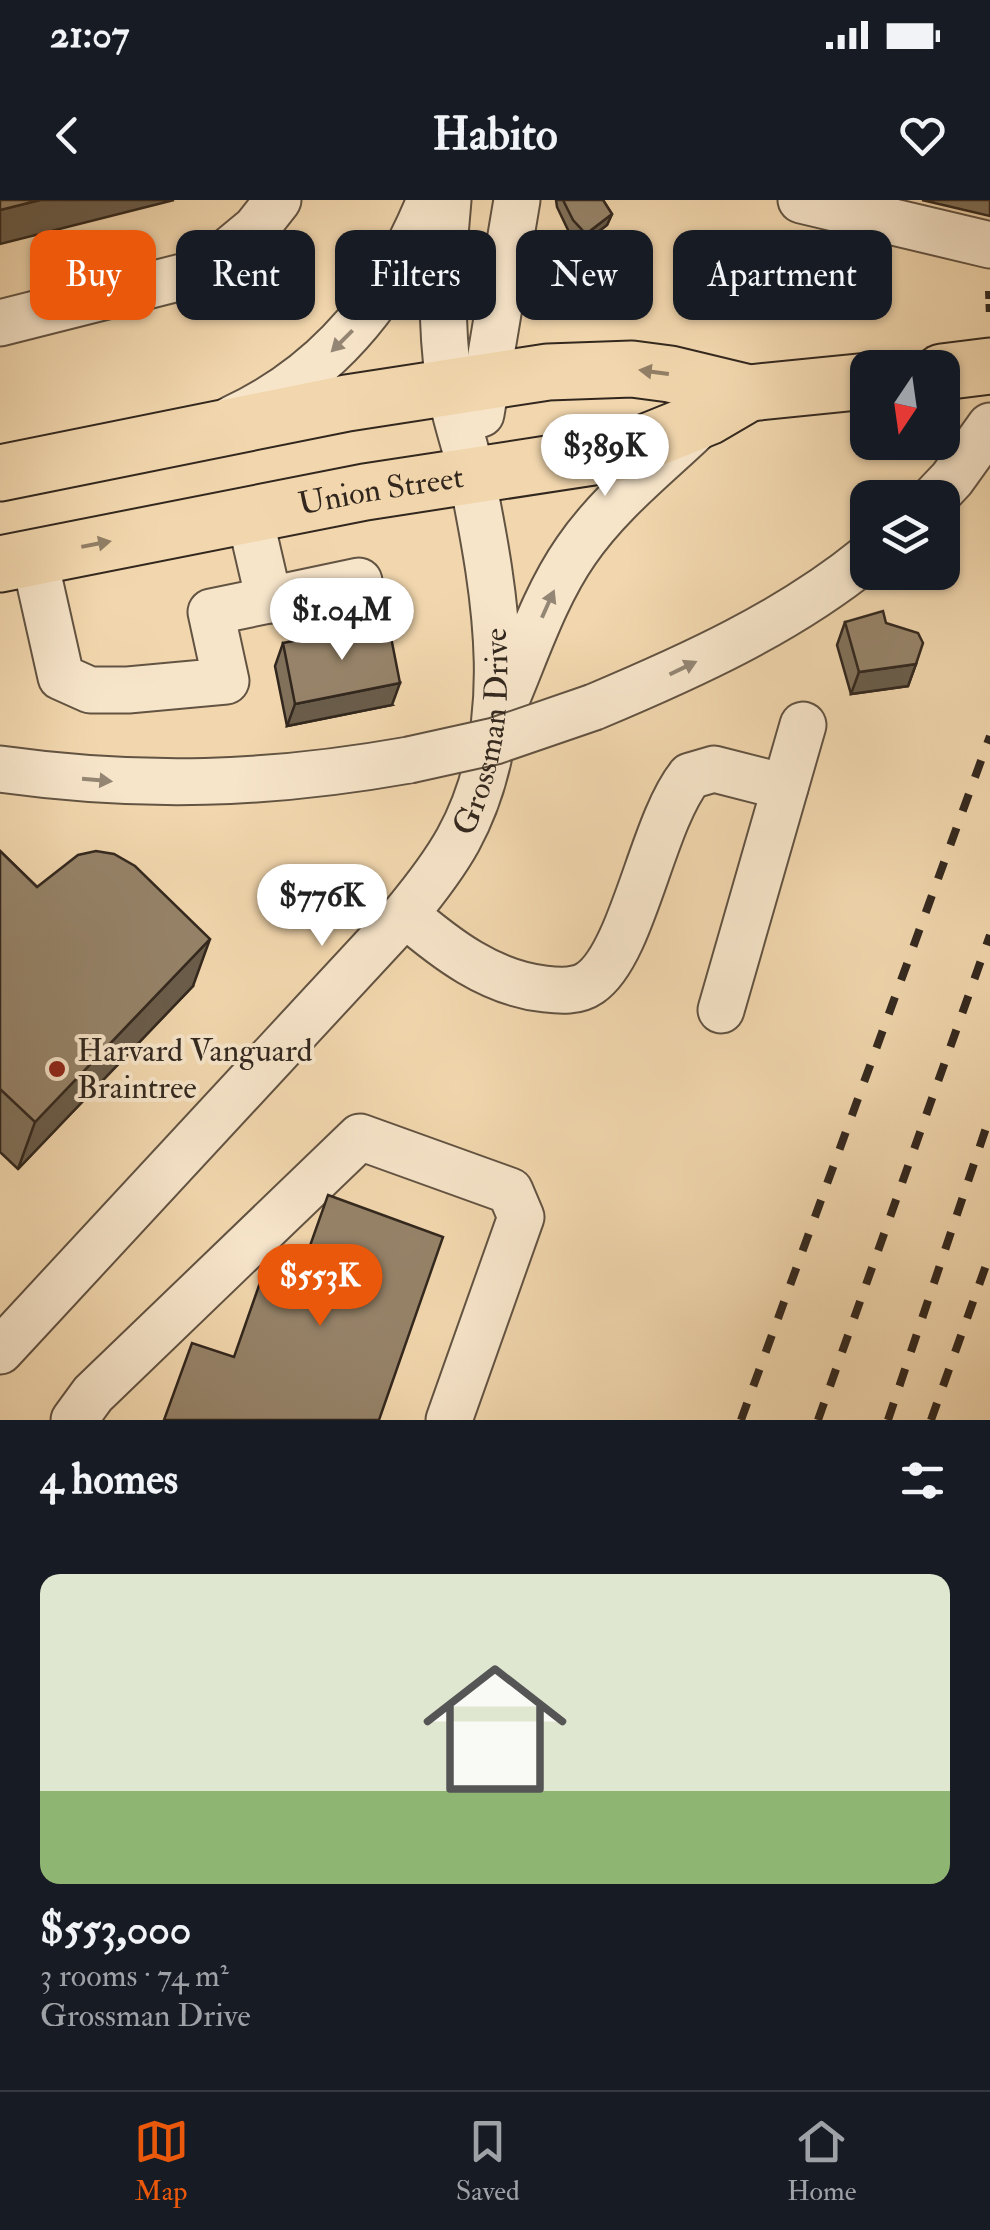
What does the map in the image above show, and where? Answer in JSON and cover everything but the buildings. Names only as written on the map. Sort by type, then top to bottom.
[{"type":"main road","points":[[960,360],[989,341]]},
{"type":"main road","name":"Union Street","points":[[0,472],[346,403],[548,372],[632,369],[670,374],[729,405]]},
{"type":"main road","name":"Union Street","points":[[17,560],[249,514],[619,453],[729,405],[850,384]]},
{"type":"street","points":[[0,323],[190,275],[256,228],[278,200]]},
{"type":"street","points":[[203,432],[272,395],[325,358],[350,334],[372,309],[406,255],[430,200]]},
{"type":"street","points":[[448,200],[442,309],[468,384]]},
{"type":"street","points":[[468,384],[517,200]]},
{"type":"street","points":[[802,200],[990,244]]},
{"type":"street","name":"Grossman Drive","points":[[0,1350],[405,914],[459,839],[482,784],[496,726],[498,656],[472,475],[468,384]]},
{"type":"street","points":[[496,726],[548,604],[575,552],[616,503],[729,405]]},
{"type":"street","points":[[951,480],[990,426]]},
{"type":"street","points":[[249,514],[269,600]]},
{"type":"street","points":[[17,560],[61,677],[90,690],[226,682],[211,612],[359,581]]},
{"type":"street","points":[[0,769],[106,781],[202,783],[305,776],[409,760],[495,740],[594,707],[740,640],[850,571]]},
{"type":"street","points":[[721,1010],[803,725]]},
{"type":"street","points":[[405,914],[458,955],[500,977],[541,989],[576,990],[598,976],[616,949],[673,804],[690,776],[714,769],[785,787]]},
{"type":"street","points":[[74,1420],[94,1394],[360,1137],[510,1191],[521,1217],[449,1420]]},
{"type":"path","points":[[988,290],[989,341]]},
{"type":"railway","points":[[741,1420],[990,736]]},
{"type":"railway","points":[[818,1420],[990,935]]},
{"type":"railway","points":[[888,1420],[990,1116]]},
{"type":"railway","points":[[931,1420],[990,1254]]},
{"type":"place","name":"Harvard Vanguard Braintree","points":[[57,1069]]}]
